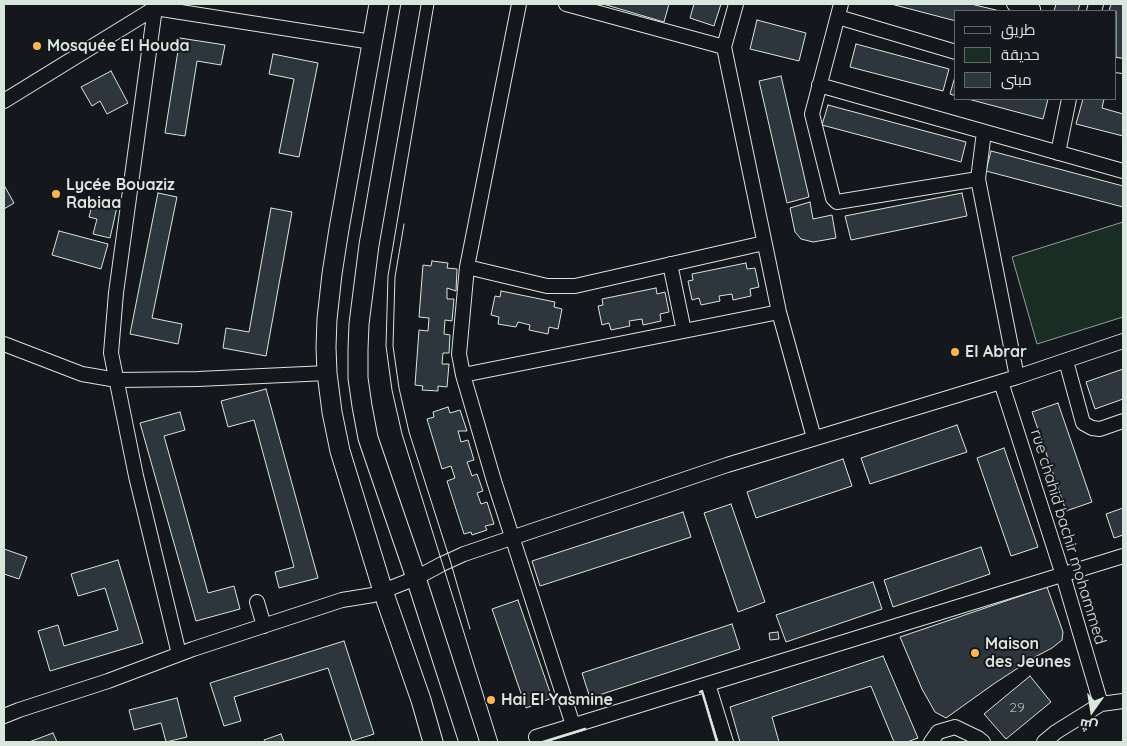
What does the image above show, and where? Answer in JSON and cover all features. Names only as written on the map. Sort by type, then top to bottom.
[{"type":"main road","points":[[379,4],[332,274],[327,319],[327,373],[340,451],[383,591],[434,742]]},
{"type":"main road","points":[[411,4],[369,245],[362,299],[358,378],[368,438],[469,742]]},
{"type":"street","points":[[520,4],[467,267],[459,354],[494,481],[573,726]]},
{"type":"street","points":[[566,4],[724,47]]},
{"type":"street","points":[[736,4],[724,47],[779,312],[814,438]]},
{"type":"street","points":[[1014,4],[1033,8]]},
{"type":"street","points":[[155,8],[116,293],[111,353],[136,476],[179,654]]},
{"type":"street","points":[[4,101],[155,8],[372,42]]},
{"type":"street","points":[[954,51],[839,10],[812,114],[832,198],[837,202],[978,179]]},
{"type":"street","points":[[819,85],[1123,171]]},
{"type":"street","points":[[1058,153],[1069,100]]},
{"type":"street","points":[[984,132],[978,179],[1018,377]]},
{"type":"street","points":[[467,267],[547,286],[575,286],[764,243]]},
{"type":"street","points":[[670,264],[684,331]]},
{"type":"street","points":[[464,375],[779,312]]},
{"type":"street","points":[[4,716],[26,707],[108,681],[179,654],[342,600],[373,595],[416,578],[450,560],[727,465],[1018,377],[1123,342]]},
{"type":"street","points":[[4,344],[82,374],[117,380],[198,379],[327,373]]},
{"type":"street","points":[[1066,360],[1083,422],[1092,428],[1100,429],[1123,421]]},
{"type":"street","name":"rue chahid bachir mohammed","points":[[1000,382],[1101,704]]},
{"type":"street","points":[[536,736],[1123,556]]},
{"type":"street","points":[[257,602],[264,626]]},
{"type":"street","points":[[708,684],[726,742]]},
{"type":"street","points":[[1044,742],[1056,732],[1101,704],[1123,701]]},
{"type":"street","points":[[931,742],[938,732],[955,727],[983,742]]},
{"type":"green space","points":[[1123,222],[1123,317],[1037,344],[1012,257]]},
{"type":"building","points":[[603,4],[669,4],[664,22]]},
{"type":"building","points":[[694,4],[721,4],[714,26],[690,18]]},
{"type":"building","points":[[891,4],[971,4],[996,10],[954,10],[954,20]]},
{"type":"building","points":[[1056,4],[1080,4],[1078,10],[1054,10]]},
{"type":"building","points":[[1111,4],[1123,4],[1122,60],[1117,58],[1117,10],[1109,10]]},
{"type":"building","points":[[757,20],[806,33],[799,61],[750,49]]},
{"type":"building","points":[[180,38],[225,45],[221,65],[197,61],[185,136],[165,133]]},
{"type":"building","points":[[856,44],[949,69],[943,91],[850,67]]},
{"type":"building","points":[[273,54],[318,63],[299,157],[279,153],[294,79],[269,74]]},
{"type":"building","points":[[111,71],[128,103],[107,114],[100,101],[92,106],[81,87]]},
{"type":"building","points":[[781,76],[809,197],[787,203],[759,81]]},
{"type":"building","points":[[954,80],[954,95],[950,94]]},
{"type":"building","points":[[972,100],[1048,100],[1043,119]]},
{"type":"building","points":[[1083,100],[1104,100],[1102,108],[1123,114],[1123,136],[1076,124]]},
{"type":"building","points":[[828,105],[966,142],[961,162],[822,125]]},
{"type":"building","points":[[991,151],[1123,186],[1123,207],[986,171]]},
{"type":"building","points":[[4,185],[14,203],[4,209]]},
{"type":"building","points":[[158,193],[177,197],[152,318],[182,324],[178,344],[130,334]]},
{"type":"building","points":[[962,193],[967,216],[851,240],[845,216]]},
{"type":"building","points":[[93,202],[117,207],[110,238],[93,234],[97,219],[89,217]]},
{"type":"building","points":[[810,202],[813,219],[832,215],[836,238],[813,242],[801,239],[795,232],[790,208]]},
{"type":"building","points":[[271,208],[292,212],[266,356],[223,348],[226,328],[249,332]]},
{"type":"building","points":[[59,231],[108,244],[101,269],[52,255]]},
{"type":"building","points":[[432,261],[448,263],[447,268],[457,269],[456,291],[447,288],[447,299],[454,299],[452,321],[445,320],[444,334],[450,335],[449,353],[443,353],[442,364],[449,364],[447,387],[438,386],[438,391],[422,390],[423,386],[415,385],[419,330],[428,331],[429,318],[419,317],[423,265],[431,266]]},
{"type":"building","points":[[746,263],[747,269],[755,268],[759,287],[750,289],[751,296],[733,300],[732,294],[719,296],[720,301],[701,305],[699,298],[692,300],[688,281],[693,280],[692,274]]},
{"type":"building","points":[[656,288],[657,294],[665,292],[669,312],[660,314],[661,321],[643,325],[642,319],[629,321],[630,326],[611,330],[609,323],[602,325],[598,306],[603,305],[602,299]]},
{"type":"building","points":[[501,291],[555,302],[554,307],[562,309],[558,329],[549,327],[548,334],[529,330],[530,325],[518,322],[516,327],[498,324],[499,317],[491,315],[495,296],[500,297]]},
{"type":"building","points":[[1123,369],[1123,399],[1095,409],[1086,382]]},
{"type":"building","points":[[266,389],[318,578],[279,588],[275,572],[294,567],[254,420],[228,427],[221,401]]},
{"type":"building","points":[[1058,403],[1092,502],[1066,511],[1032,412]]},
{"type":"building","points":[[448,407],[450,413],[460,410],[467,431],[458,431],[461,442],[468,440],[474,460],[467,462],[472,476],[477,474],[483,491],[477,493],[481,504],[487,502],[494,524],[485,526],[487,530],[472,535],[471,532],[464,534],[447,481],[455,478],[451,466],[442,469],[427,419],[434,417],[433,412]]},
{"type":"building","points":[[180,412],[185,430],[164,436],[208,593],[234,586],[240,609],[196,621],[140,423]]},
{"type":"building","points":[[957,425],[967,452],[870,484],[861,458]]},
{"type":"building","points":[[1004,448],[1038,547],[1011,556],[977,458]]},
{"type":"building","points":[[843,459],[852,486],[756,518],[747,492]]},
{"type":"building","points":[[731,504],[765,602],[738,612],[704,513]]},
{"type":"building","points":[[1123,508],[1123,535],[1114,538],[1106,514]]},
{"type":"building","points":[[683,512],[691,537],[540,586],[532,561]]},
{"type":"building","points":[[981,547],[990,574],[893,607],[884,580]]},
{"type":"building","points":[[4,549],[27,557],[19,579],[4,574]]},
{"type":"building","points":[[118,560],[143,643],[50,671],[38,631],[58,625],[64,646],[118,630],[105,588],[78,596],[71,574]]},
{"type":"building","points":[[873,582],[882,609],[786,642],[776,615]]},
{"type":"building","name":"Maison des Jeunes","points":[[1047,587],[1063,632],[1062,640],[995,683],[946,718],[935,712],[922,689],[900,637]]},
{"type":"building","points":[[518,600],[552,698],[526,708],[492,609]]},
{"type":"building","points":[[732,624],[740,649],[590,698],[582,673]]},
{"type":"building","points":[[778,632],[779,639],[770,640],[769,633]]},
{"type":"building","points":[[344,641],[374,734],[352,741],[328,668],[234,697],[241,721],[224,726],[210,683]]},
{"type":"building","points":[[883,656],[918,738],[907,742],[894,742],[871,686],[772,717],[779,742],[740,742],[730,707]]},
{"type":"building","points":[[1030,676],[1051,702],[1006,739],[984,714]]},
{"type":"building","points":[[177,698],[187,737],[166,742],[161,723],[134,730],[129,710]]},
{"type":"building","points":[[53,733],[57,742],[29,742]]},
{"type":"building","points":[[281,734],[284,742],[265,742],[264,740]]},
{"type":"tram line","points":[[434,4],[388,276],[386,346],[392,390],[402,434],[498,742]]},
{"type":"tram line","points":[[404,224],[395,277],[393,346],[399,388],[409,432],[470,629]]},
{"type":"wall","points":[[700,692],[702,691],[717,742]]},
{"type":"wall","points":[[543,742],[585,729]]},
{"type":"place","name":"Mosquée El Houda","points":[[37,46]]},
{"type":"place","name":"Lycée Bouaziz Rabiaa","points":[[56,194]]},
{"type":"place","name":"El Abrar","points":[[955,352]]},
{"type":"place","name":"Maison des Jeunes","points":[[975,653]]},
{"type":"place","name":"Hai El Yasmine","points":[[491,700]]}]
